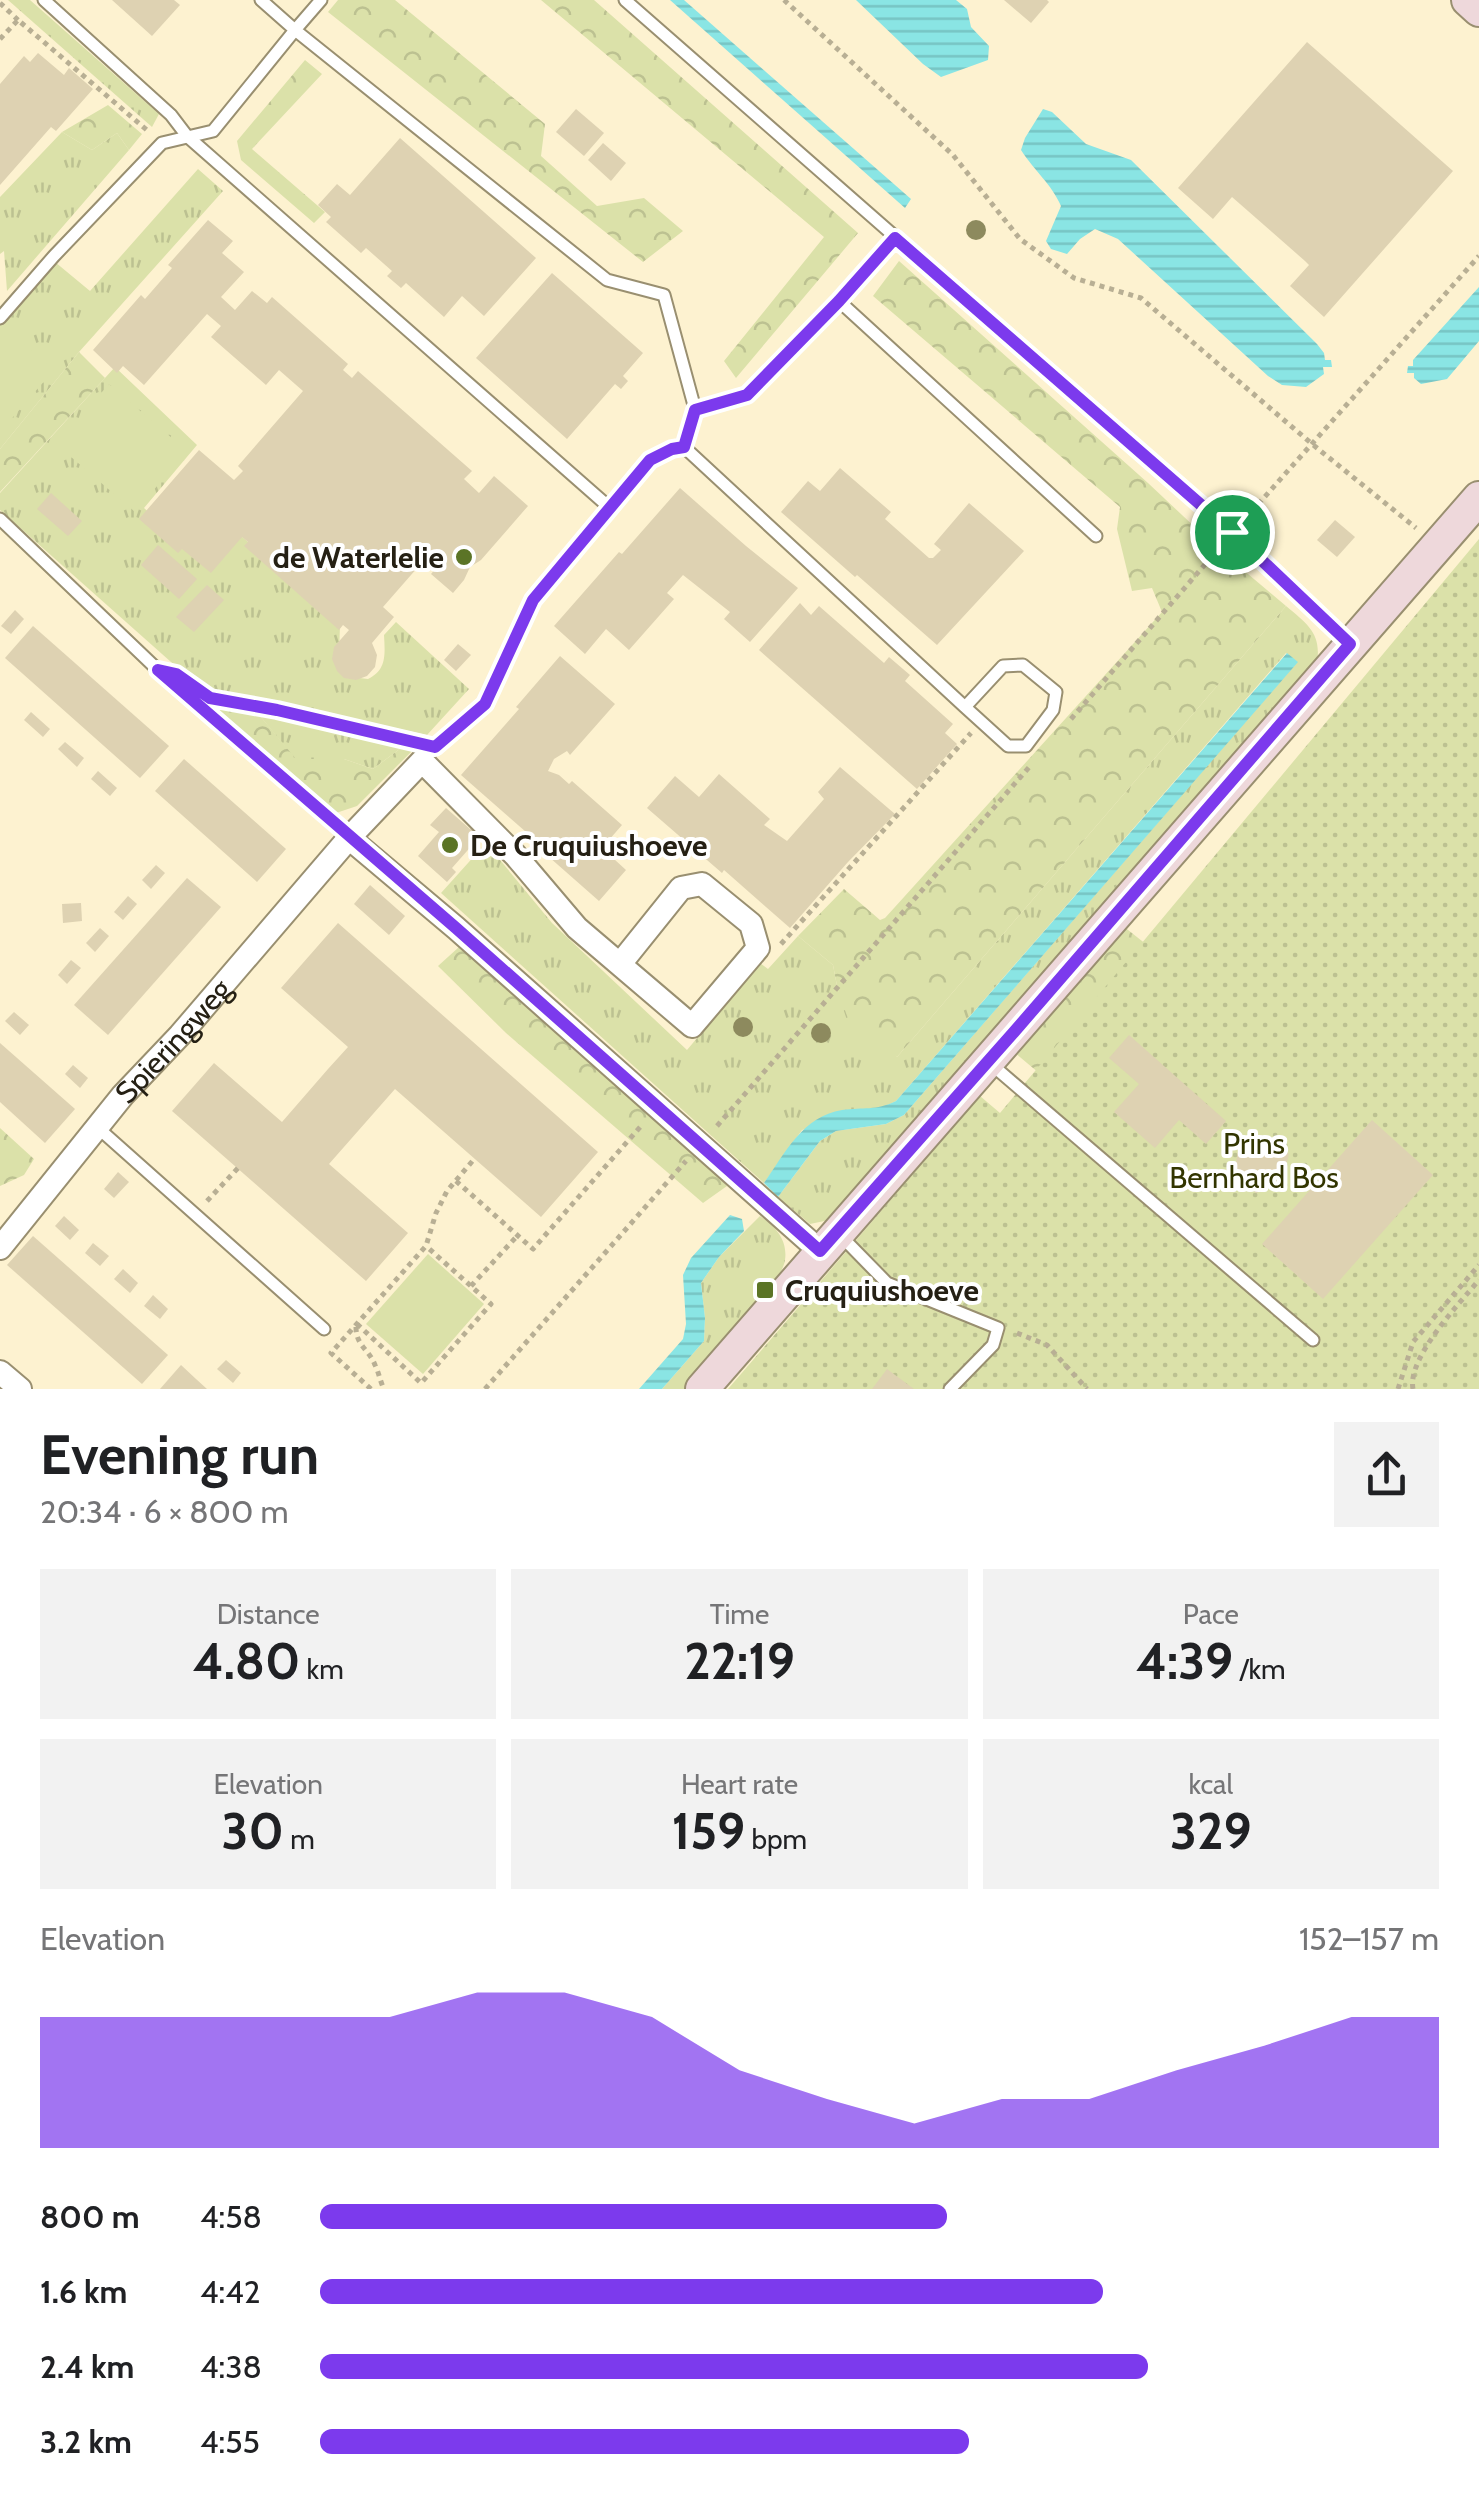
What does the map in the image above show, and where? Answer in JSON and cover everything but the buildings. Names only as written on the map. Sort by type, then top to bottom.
[{"type":"street","points":[[1468,0],[1479,10]]},
{"type":"street","points":[[702,1389],[1479,498]]},
{"type":"street","points":[[429,754],[577,928],[692,1026],[758,948],[751,924],[702,884],[682,888],[620,964]]},
{"type":"street","name":"Spieringweg","points":[[0,1248],[122,1095],[429,754]]},
{"type":"street","points":[[350,838],[700,1146],[829,1242]]},
{"type":"street","points":[[0,1372],[20,1389]]},
{"type":"lane","points":[[44,0],[171,114],[186,136],[610,508]]},
{"type":"lane","points":[[261,0],[607,280],[664,295],[695,410],[684,447]]},
{"type":"lane","points":[[0,318],[162,143],[214,131],[321,0]]},
{"type":"lane","points":[[625,0],[1232,532],[1350,644]]},
{"type":"lane","points":[[695,410],[747,395],[895,238]]},
{"type":"lane","points":[[839,301],[1096,536]]},
{"type":"lane","points":[[429,754],[485,704],[533,600],[650,460],[684,447]]},
{"type":"lane","points":[[684,447],[1008,746],[1026,746],[1052,710],[1056,692],[1023,665],[1003,666],[966,707]]},
{"type":"lane","points":[[0,519],[158,670],[350,838]]},
{"type":"lane","points":[[988,1061],[1312,1340]]},
{"type":"lane","points":[[97,1127],[324,1329]]},
{"type":"lane","points":[[829,1242],[888,1282],[998,1328],[993,1345],[950,1389]]},
{"type":"path","points":[[784,0],[953,155],[1020,239],[1074,278],[1141,298],[1437,545]]},
{"type":"path","points":[[0,3],[162,143]]},
{"type":"path","points":[[0,39],[18,20]]},
{"type":"path","points":[[1064,727],[1479,256]]},
{"type":"path","points":[[210,698],[277,710],[429,754]]},
{"type":"path","points":[[758,948],[772,954],[982,722]]},
{"type":"path","points":[[485,1389],[1038,757]]},
{"type":"path","points":[[456,1181],[533,1249],[657,1108]]},
{"type":"path","points":[[371,1389],[331,1353],[426,1246],[446,1191],[475,1158]]},
{"type":"path","points":[[195,1214],[238,1168]]},
{"type":"path","points":[[471,1286],[518,1235]]},
{"type":"path","points":[[416,1389],[491,1304],[426,1246]]},
{"type":"path","points":[[1398,1389],[1413,1342],[1479,1265]]},
{"type":"path","points":[[1413,1389],[1411,1379],[1429,1340],[1479,1280]]},
{"type":"path","points":[[356,1324],[422,1382]]},
{"type":"path","points":[[356,1324],[356,1337],[375,1364],[384,1389]]},
{"type":"path","points":[[998,1328],[1047,1345],[1087,1389]]},
{"type":"path","points":[[375,1364],[390,1355]]},
{"type":"green space","points":[[8,0],[30,0],[159,114],[152,127]]},
{"type":"green space","points":[[338,0],[395,0],[545,124],[541,156],[597,206],[644,198],[683,231],[643,262],[328,12]]},
{"type":"green space","points":[[541,0],[594,0],[858,233],[736,378],[724,361],[824,237]]},
{"type":"green space","points":[[305,60],[322,74],[252,149],[325,212],[314,223],[241,160],[237,141]]},
{"type":"green space","points":[[108,105],[142,134],[129,150],[117,133],[92,150],[62,132]]},
{"type":"green space","points":[[62,132],[92,150],[117,133],[129,150],[7,291],[4,251],[0,254],[0,197]]},
{"type":"green space","points":[[198,169],[223,191],[79,352],[0,449],[0,325],[55,262],[90,291]]},
{"type":"green space","points":[[899,261],[1286,606],[897,1057],[851,1027],[833,965],[798,936],[844,889],[880,920],[885,918],[1162,612],[1152,588],[1132,591],[1117,529],[1120,507],[873,296]]},
{"type":"green space","points":[[17,338],[54,370],[0,432],[0,358]]},
{"type":"green space","points":[[79,352],[105,378],[0,492],[0,449]]},
{"type":"green space","points":[[115,367],[197,445],[144,508],[189,548],[239,534],[340,625],[339,655],[351,677],[368,679],[379,671],[384,635],[396,622],[469,689],[427,735],[198,686],[0,510],[0,493]]},
{"type":"green space","points":[[109,384],[187,451],[135,512],[56,444]]},
{"type":"green space","name":"Prins Bernhard Bos","points":[[1479,539],[1479,1389],[728,1389],[980,1096],[1000,1113]]},
{"type":"green space","points":[[1286,606],[1313,632],[1318,647],[1316,668],[834,1219],[810,1224],[778,1197],[820,1141],[836,1131],[886,1124],[904,1115],[1297,662],[1286,653],[896,1101],[802,1130],[764,1183],[441,893],[486,843],[552,923],[687,1050],[760,963],[768,969],[798,936],[833,965],[838,991],[897,1057]]},
{"type":"green space","points":[[208,702],[256,711],[296,759],[344,759],[373,769],[401,748],[412,751],[357,806],[333,814]]},
{"type":"green space","points":[[256,711],[401,748],[373,769],[344,759],[295,759]]},
{"type":"green space","points":[[1123,926],[1247,1024],[1058,1089],[1014,1052]]},
{"type":"green space","points":[[459,947],[674,1134],[727,1186],[703,1203],[506,1033],[438,966]]},
{"type":"green space","points":[[0,1128],[34,1159],[24,1175],[0,1186]]},
{"type":"green space","points":[[760,1216],[782,1240],[785,1260],[781,1271],[685,1389],[662,1389],[704,1341],[701,1283],[719,1257]]},
{"type":"green space","points":[[428,1254],[484,1304],[423,1374],[366,1324]]},
{"type":"water","points":[[670,0],[684,0],[911,199],[905,208]]},
{"type":"water","points":[[856,0],[956,0],[967,9],[971,27],[989,46],[988,60],[941,77]]},
{"type":"water","points":[[1043,109],[1052,112],[1086,144],[1131,160],[1317,344],[1332,367],[1323,367],[1324,374],[1306,387],[1282,385],[1118,239],[1095,229],[1067,254],[1051,249],[1046,241],[1061,206],[1021,150]]},
{"type":"water","points":[[1479,287],[1479,341],[1447,379],[1421,384],[1414,373],[1407,373],[1408,366],[1413,366],[1413,360]]},
{"type":"water","points":[[1287,653],[1298,662],[904,1115],[886,1124],[836,1131],[820,1141],[778,1197],[764,1183],[796,1138],[828,1114],[896,1101]]},
{"type":"water","points":[[730,1215],[742,1219],[744,1231],[701,1283],[704,1341],[662,1389],[639,1389],[683,1339],[683,1275],[691,1258]]},
{"type":"place","name":"de Waterlelie","points":[[464,557]]},
{"type":"place","name":"De Cruquiushoeve","points":[[450,845]]},
{"type":"place","name":"Cruquiushoeve","points":[[765,1290]]},
{"type":"route","points":[[895,238],[1232,532],[1350,644],[820,1251],[158,670],[176,674],[210,698],[435,747],[485,704],[533,600],[650,460],[684,447],[695,410],[747,395],[895,238]]}]
